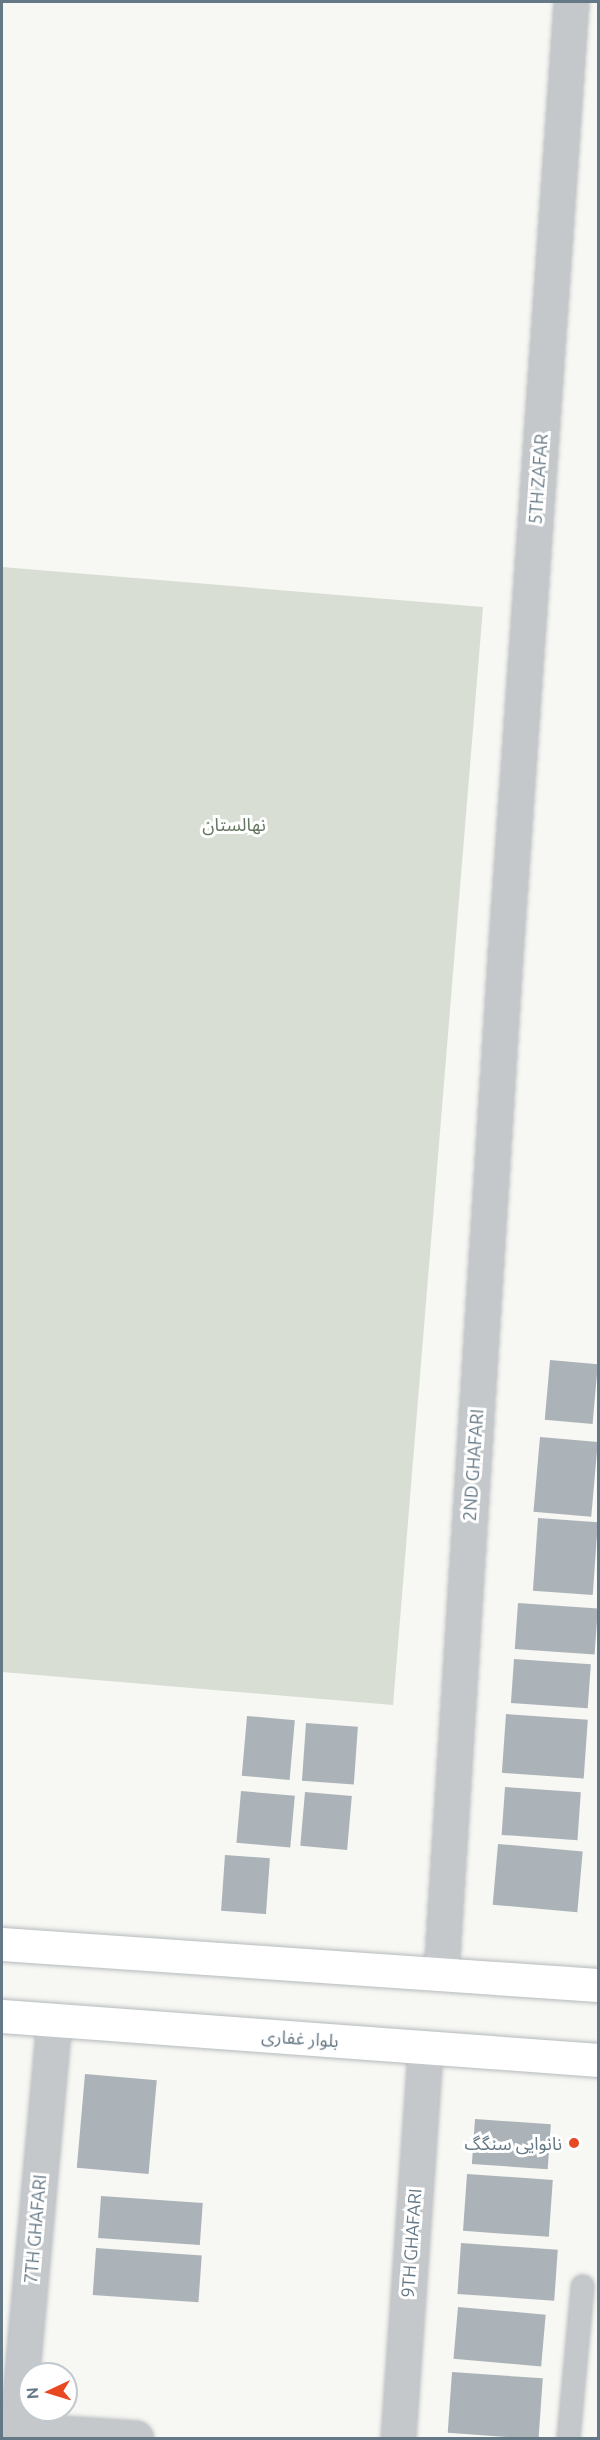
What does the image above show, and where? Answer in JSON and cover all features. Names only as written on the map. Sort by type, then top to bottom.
[{"type":"main road","points":[[2,1944],[598,1985]]},
{"type":"main road","name":"بلوار غفاری","points":[[2,2016],[598,2060]]},
{"type":"street","name":"5TH ZAFAR","points":[[505,956],[571,2]]},
{"type":"street","name":"2ND GHAFARI","points":[[441,1974],[505,956]]},
{"type":"street","name":"7TH GHAFARI","points":[[11,2432],[54,2020]]},
{"type":"street","name":"9TH GHAFARI","points":[[398,2439],[425,2047]]},
{"type":"street","points":[[11,2432],[136,2439]]},
{"type":"lane","points":[[568,2439],[582,2286]]},
{"type":"green space","name":"نهالستان","points":[[2,567],[483,607],[393,1705],[2,1672]]},
{"type":"building","points":[[550,1360],[598,1364],[593,1424],[545,1420]]},
{"type":"building","points":[[540,1437],[598,1442],[591,1517],[533,1512]]},
{"type":"building","points":[[538,1518],[598,1522],[593,1595],[533,1591]]},
{"type":"building","points":[[518,1603],[598,1609],[595,1654],[515,1649]]},
{"type":"building","points":[[514,1659],[591,1664],[588,1708],[511,1703]]},
{"type":"building","points":[[506,1714],[588,1720],[584,1779],[502,1773]]},
{"type":"building","points":[[247,1716],[295,1720],[290,1780],[242,1776]]},
{"type":"building","points":[[306,1723],[358,1727],[354,1784],[302,1781]]},
{"type":"building","points":[[505,1787],[581,1792],[577,1840],[502,1835]]},
{"type":"building","points":[[241,1791],[295,1796],[290,1848],[236,1843]]},
{"type":"building","points":[[305,1792],[352,1796],[347,1850],[300,1846]]},
{"type":"building","points":[[498,1844],[583,1851],[577,1912],[493,1905]]},
{"type":"building","points":[[225,1855],[270,1858],[266,1914],[221,1911]]},
{"type":"building","points":[[85,2074],[157,2080],[149,2174],[77,2168]]},
{"type":"building","points":[[475,2119],[551,2124],[548,2169],[472,2164]]},
{"type":"building","points":[[467,2174],[553,2180],[549,2237],[463,2231]]},
{"type":"building","points":[[101,2196],[203,2203],[200,2245],[98,2238]]},
{"type":"building","points":[[461,2243],[558,2250],[554,2301],[457,2294]]},
{"type":"building","points":[[96,2248],[202,2255],[198,2302],[93,2295]]},
{"type":"building","points":[[458,2307],[546,2315],[541,2366],[453,2359]]},
{"type":"building","points":[[452,2372],[543,2378],[539,2438],[448,2433]]},
{"type":"place","name":"نانوایی سنگگ","points":[[574,2143]]}]
